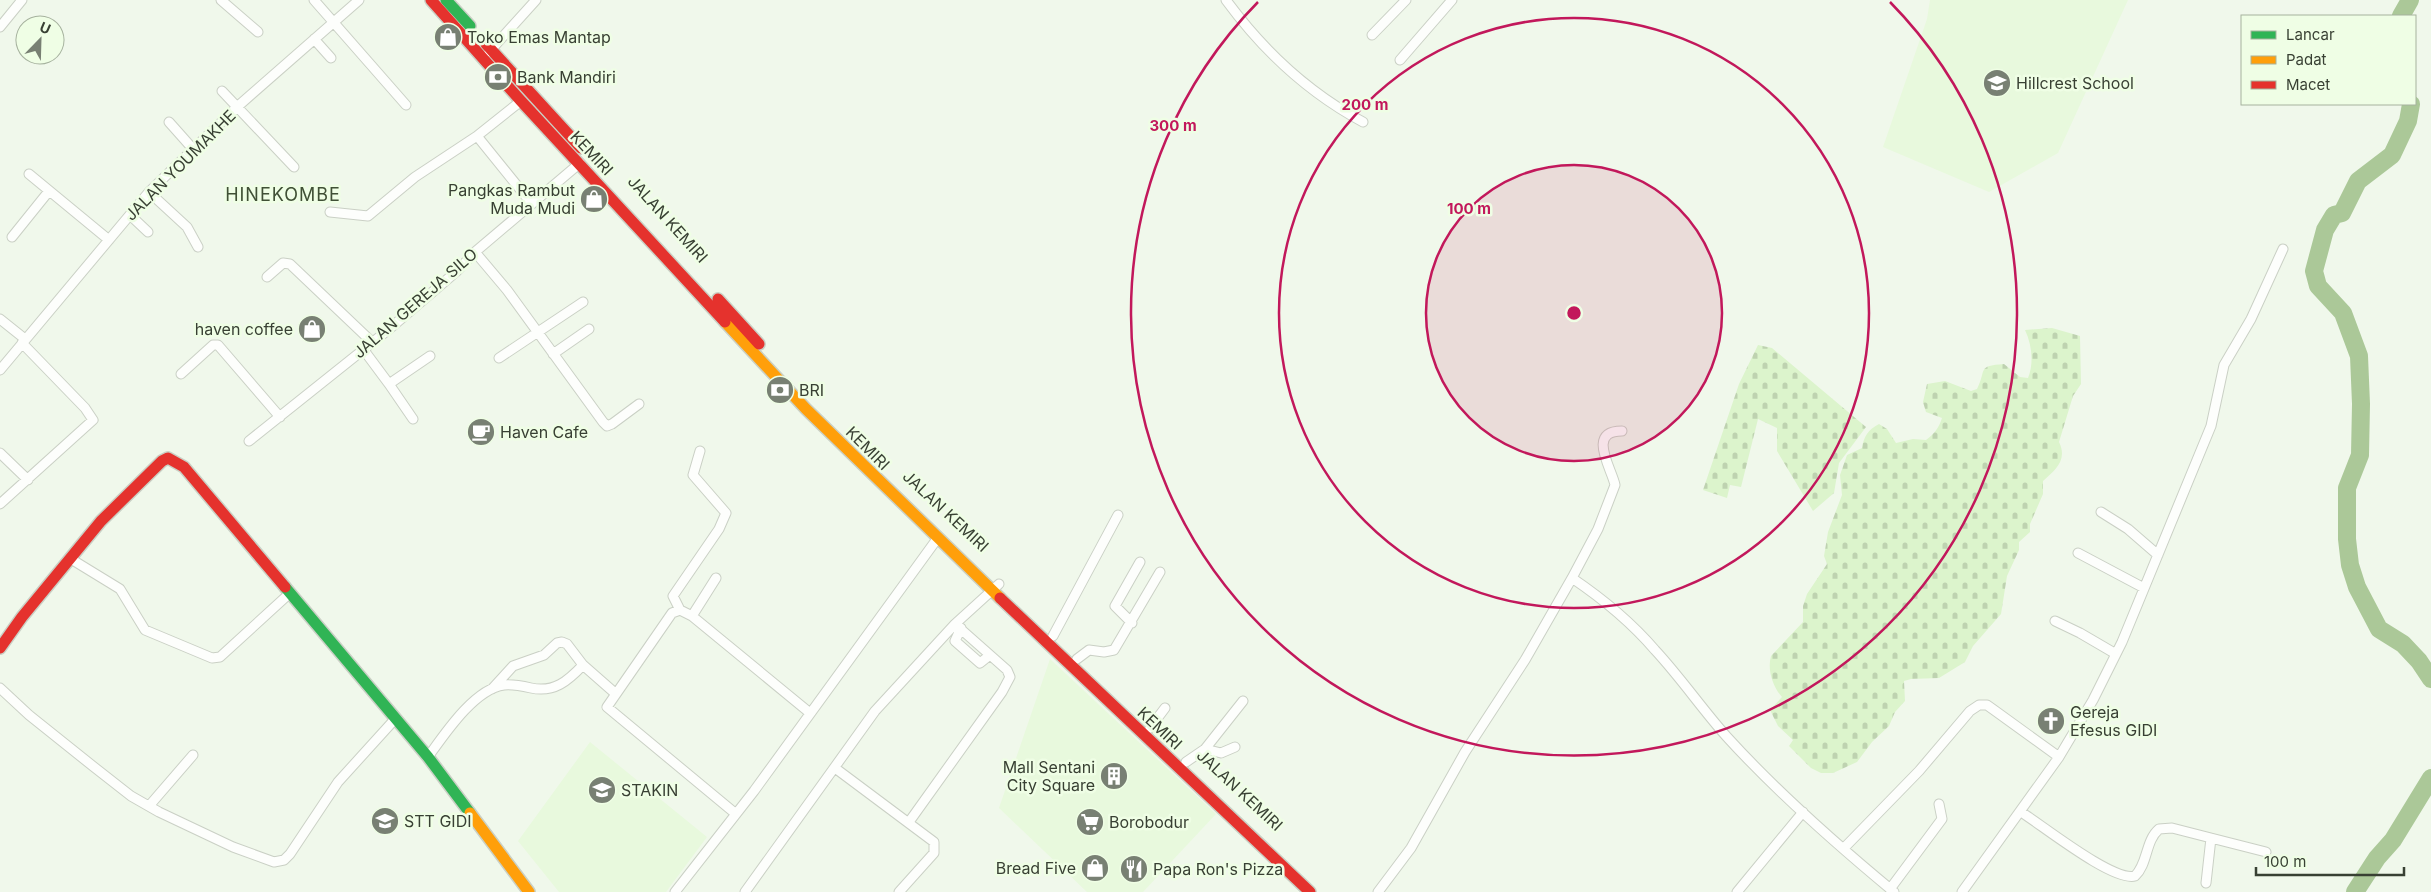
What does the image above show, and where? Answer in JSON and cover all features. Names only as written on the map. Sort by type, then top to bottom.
[{"type":"main road","name":"KEMIRI","points":[[431,0],[487,53],[521,102],[580,163],[806,409],[937,539],[995,587],[1310,892]]},
{"type":"main road","name":"JALAN KEMIRI","points":[[446,0],[487,53],[742,324],[790,380],[995,587],[1053,636],[1324,892]]},
{"type":"main road","points":[[0,648],[22,617],[127,494],[162,461],[168,458],[184,467],[389,710],[428,757],[529,892]]},
{"type":"street","points":[[0,27],[22,0]]},
{"type":"street","points":[[221,0],[258,32]]},
{"type":"street","points":[[314,0],[332,23],[406,105]]},
{"type":"street","name":"JALAN YOUMAKHE","points":[[0,370],[150,192],[237,107],[359,0]]},
{"type":"street","points":[[487,53],[536,0]]},
{"type":"street","points":[[1226,0],[1254,34],[1308,86],[1330,104],[1362,122]]},
{"type":"street","points":[[1372,35],[1406,0]]},
{"type":"street","points":[[1400,60],[1450,1]]},
{"type":"street","points":[[314,39],[331,58]]},
{"type":"street","points":[[222,91],[294,167]]},
{"type":"street","points":[[330,212],[368,216],[415,177],[478,136],[521,102]]},
{"type":"street","points":[[170,122],[193,149]]},
{"type":"street","points":[[478,136],[532,204]]},
{"type":"street","name":"JALAN GEREJA SILO","points":[[249,441],[457,271],[475,252],[580,163]]},
{"type":"street","points":[[29,174],[109,240]]},
{"type":"street","points":[[12,237],[49,191]]},
{"type":"street","points":[[150,192],[187,227],[198,247]]},
{"type":"street","points":[[130,215],[148,232]]},
{"type":"street","points":[[1962,892],[2059,757],[2089,708],[2116,654],[2211,426],[2224,366],[2251,319],[2283,249]]},
{"type":"street","points":[[475,252],[507,290],[607,426],[639,404]]},
{"type":"street","points":[[266,277],[283,263],[290,264],[372,342]]},
{"type":"street","points":[[499,358],[583,302]]},
{"type":"street","points":[[0,319],[24,341],[93,417],[88,425],[0,504]]},
{"type":"street","points":[[554,354],[589,329]]},
{"type":"street","points":[[181,374],[213,345],[218,345],[280,417]]},
{"type":"street","points":[[363,349],[390,384],[413,419]]},
{"type":"street","points":[[390,384],[430,356]]},
{"type":"street","points":[[1378,892],[1411,848],[1465,752],[1525,660],[1598,529],[1614,489],[1614,481],[1603,453],[1604,444],[1609,434],[1614,431],[1622,431]]},
{"type":"street","points":[[700,451],[693,475],[726,513],[719,529],[673,596],[680,610],[692,616],[810,713]]},
{"type":"street","points":[[0,453],[28,480]]},
{"type":"street","points":[[2101,512],[2128,529],[2158,555]]},
{"type":"street","points":[[1053,636],[1118,515]]},
{"type":"street","points":[[674,892],[736,814],[937,539]]},
{"type":"street","points":[[2078,553],[2144,588]]},
{"type":"street","points":[[71,559],[120,588],[145,630],[212,658],[220,657],[290,593]]},
{"type":"street","points":[[1132,623],[1115,606],[1140,562]]},
{"type":"street","points":[[1077,659],[1083,652],[1089,650],[1104,652],[1114,650],[1132,623],[1160,572]]},
{"type":"street","points":[[692,616],[716,578]]},
{"type":"street","points":[[1572,578],[1619,613],[1656,650],[1737,748],[1803,812],[1892,890],[1942,818],[1939,804]]},
{"type":"street","points":[[744,892],[875,711],[995,587]]},
{"type":"street","points":[[680,610],[672,613],[607,707],[736,814]]},
{"type":"street","points":[[2055,622],[2080,633],[2116,654]]},
{"type":"street","points":[[909,822],[1010,677],[1007,670],[958,626]]},
{"type":"street","points":[[958,626],[957,644],[980,663],[990,655]]},
{"type":"street","points":[[428,757],[451,723],[492,689],[513,666],[544,655],[557,643],[567,644],[584,665],[616,694]]},
{"type":"street","points":[[492,689],[504,685],[546,690],[558,686],[584,665]]},
{"type":"street","points":[[0,688],[29,715],[131,796],[233,847],[274,862],[284,860],[290,854],[389,710]]},
{"type":"street","points":[[1186,762],[1205,749],[1243,701]]},
{"type":"street","points":[[1844,848],[1919,771],[1970,711],[1979,704],[1987,705],[2059,757]]},
{"type":"street","points":[[1150,728],[1166,708]]},
{"type":"street","points":[[1205,749],[1221,753],[1236,747]]},
{"type":"street","points":[[149,806],[193,755]]},
{"type":"street","points":[[834,768],[934,842],[935,849],[899,892]]},
{"type":"street","points":[[1737,892],[1803,812]]},
{"type":"street","points":[[2021,812],[2107,870],[2127,877],[2135,876],[2140,871],[2150,840],[2159,829],[2172,828],[2266,852]]},
{"type":"street","points":[[2206,882],[2210,838]]},
{"type":"shaded area","name":"Hillcrest School","points":[[1930,0],[2128,0],[2058,153],[1989,192],[1883,147],[1927,19]]},
{"type":"shaded area","name":"Mall Sentani City Square","points":[[1050,659],[1216,814],[1143,892],[1087,892],[999,808]]},
{"type":"shaded area","name":"STAKIN","points":[[590,742],[707,837],[666,892],[559,892],[518,841]]},
{"type":"green space","points":[[2052,328],[2080,336],[2081,384],[2073,396],[2059,442],[2062,454],[2061,459],[2056,469],[2043,481],[2043,494],[2030,524],[2030,532],[2019,542],[2019,550],[2007,576],[2001,614],[1973,646],[1965,662],[1939,678],[1904,681],[1905,701],[1895,712],[1889,726],[1872,742],[1857,762],[1833,773],[1821,773],[1811,768],[1789,746],[1793,740],[1778,726],[1770,710],[1782,697],[1772,678],[1770,661],[1771,656],[1803,622],[1803,606],[1807,594],[1827,564],[1824,556],[1828,532],[1842,495],[1840,475],[1847,455],[1862,448],[1867,434],[1879,424],[1887,429],[1896,443],[1913,439],[1926,440],[1929,438],[1938,428],[1942,418],[1926,412],[1923,402],[1927,384],[1945,381],[1971,391],[1977,389],[1986,368],[2004,364],[2020,377],[2028,378],[2031,354],[2025,330]]},
{"type":"green space","points":[[1758,345],[1772,348],[1866,427],[1839,463],[1834,493],[1813,511],[1777,451],[1777,428],[1758,419],[1741,487],[1730,485],[1727,498],[1703,490],[1739,384]]},
{"type":"waterway","points":[[2402,15],[2410,0]]},
{"type":"waterway","points":[[2411,105],[2408,121],[2392,155],[2358,181],[2342,213],[2334,215],[2325,230],[2314,271],[2318,286],[2343,313],[2359,356],[2361,404],[2360,455],[2347,488],[2347,539],[2350,565],[2357,587],[2379,629],[2403,644],[2419,661],[2431,679]]},
{"type":"waterway","points":[[2355,892],[2377,858],[2393,840],[2431,778]]},
{"type":"traffic: fast","points":[[446,0],[470,26]]},
{"type":"traffic: fast","points":[[285,587],[428,757],[470,813]]},
{"type":"traffic: slow","points":[[725,322],[806,409],[1000,598]]},
{"type":"traffic: slow","points":[[470,813],[529,892]]},
{"type":"traffic: jam","points":[[431,0],[521,101],[725,322]]},
{"type":"traffic: jam","points":[[486,44],[581,148]]},
{"type":"traffic: jam","points":[[718,299],[759,344]]},
{"type":"traffic: jam","points":[[0,648],[22,617],[101,521],[162,461],[168,458],[184,467],[285,587]]},
{"type":"traffic: jam","points":[[1000,598],[1310,892]]},
{"type":"place","name":"Toko Emas Mantap","points":[[448,37]]},
{"type":"place","name":"Bank Mandiri","points":[[498,77]]},
{"type":"place","name":"Hillcrest School","points":[[1997,83]]},
{"type":"place","name":"Pangkas Rambut Muda Mudi","points":[[594,199]]},
{"type":"place","name":"haven coffee","points":[[312,329]]},
{"type":"place","name":"BRI","points":[[780,390]]},
{"type":"place","name":"Haven Cafe","points":[[481,432]]},
{"type":"place","name":"Gereja Efesus GIDI","points":[[2051,721]]},
{"type":"place","name":"Mall Sentani City Square","points":[[1114,776]]},
{"type":"place","name":"STAKIN","points":[[602,790]]},
{"type":"place","name":"STT GIDI","points":[[385,821]]},
{"type":"place","name":"Borobodur","points":[[1090,822]]},
{"type":"place","name":"Bread Five","points":[[1095,868]]},
{"type":"place","name":"Papa Ron's Pizza","points":[[1134,869]]},
{"type":"district","name":"HINEKOMBE","points":[[283,195]]}]
